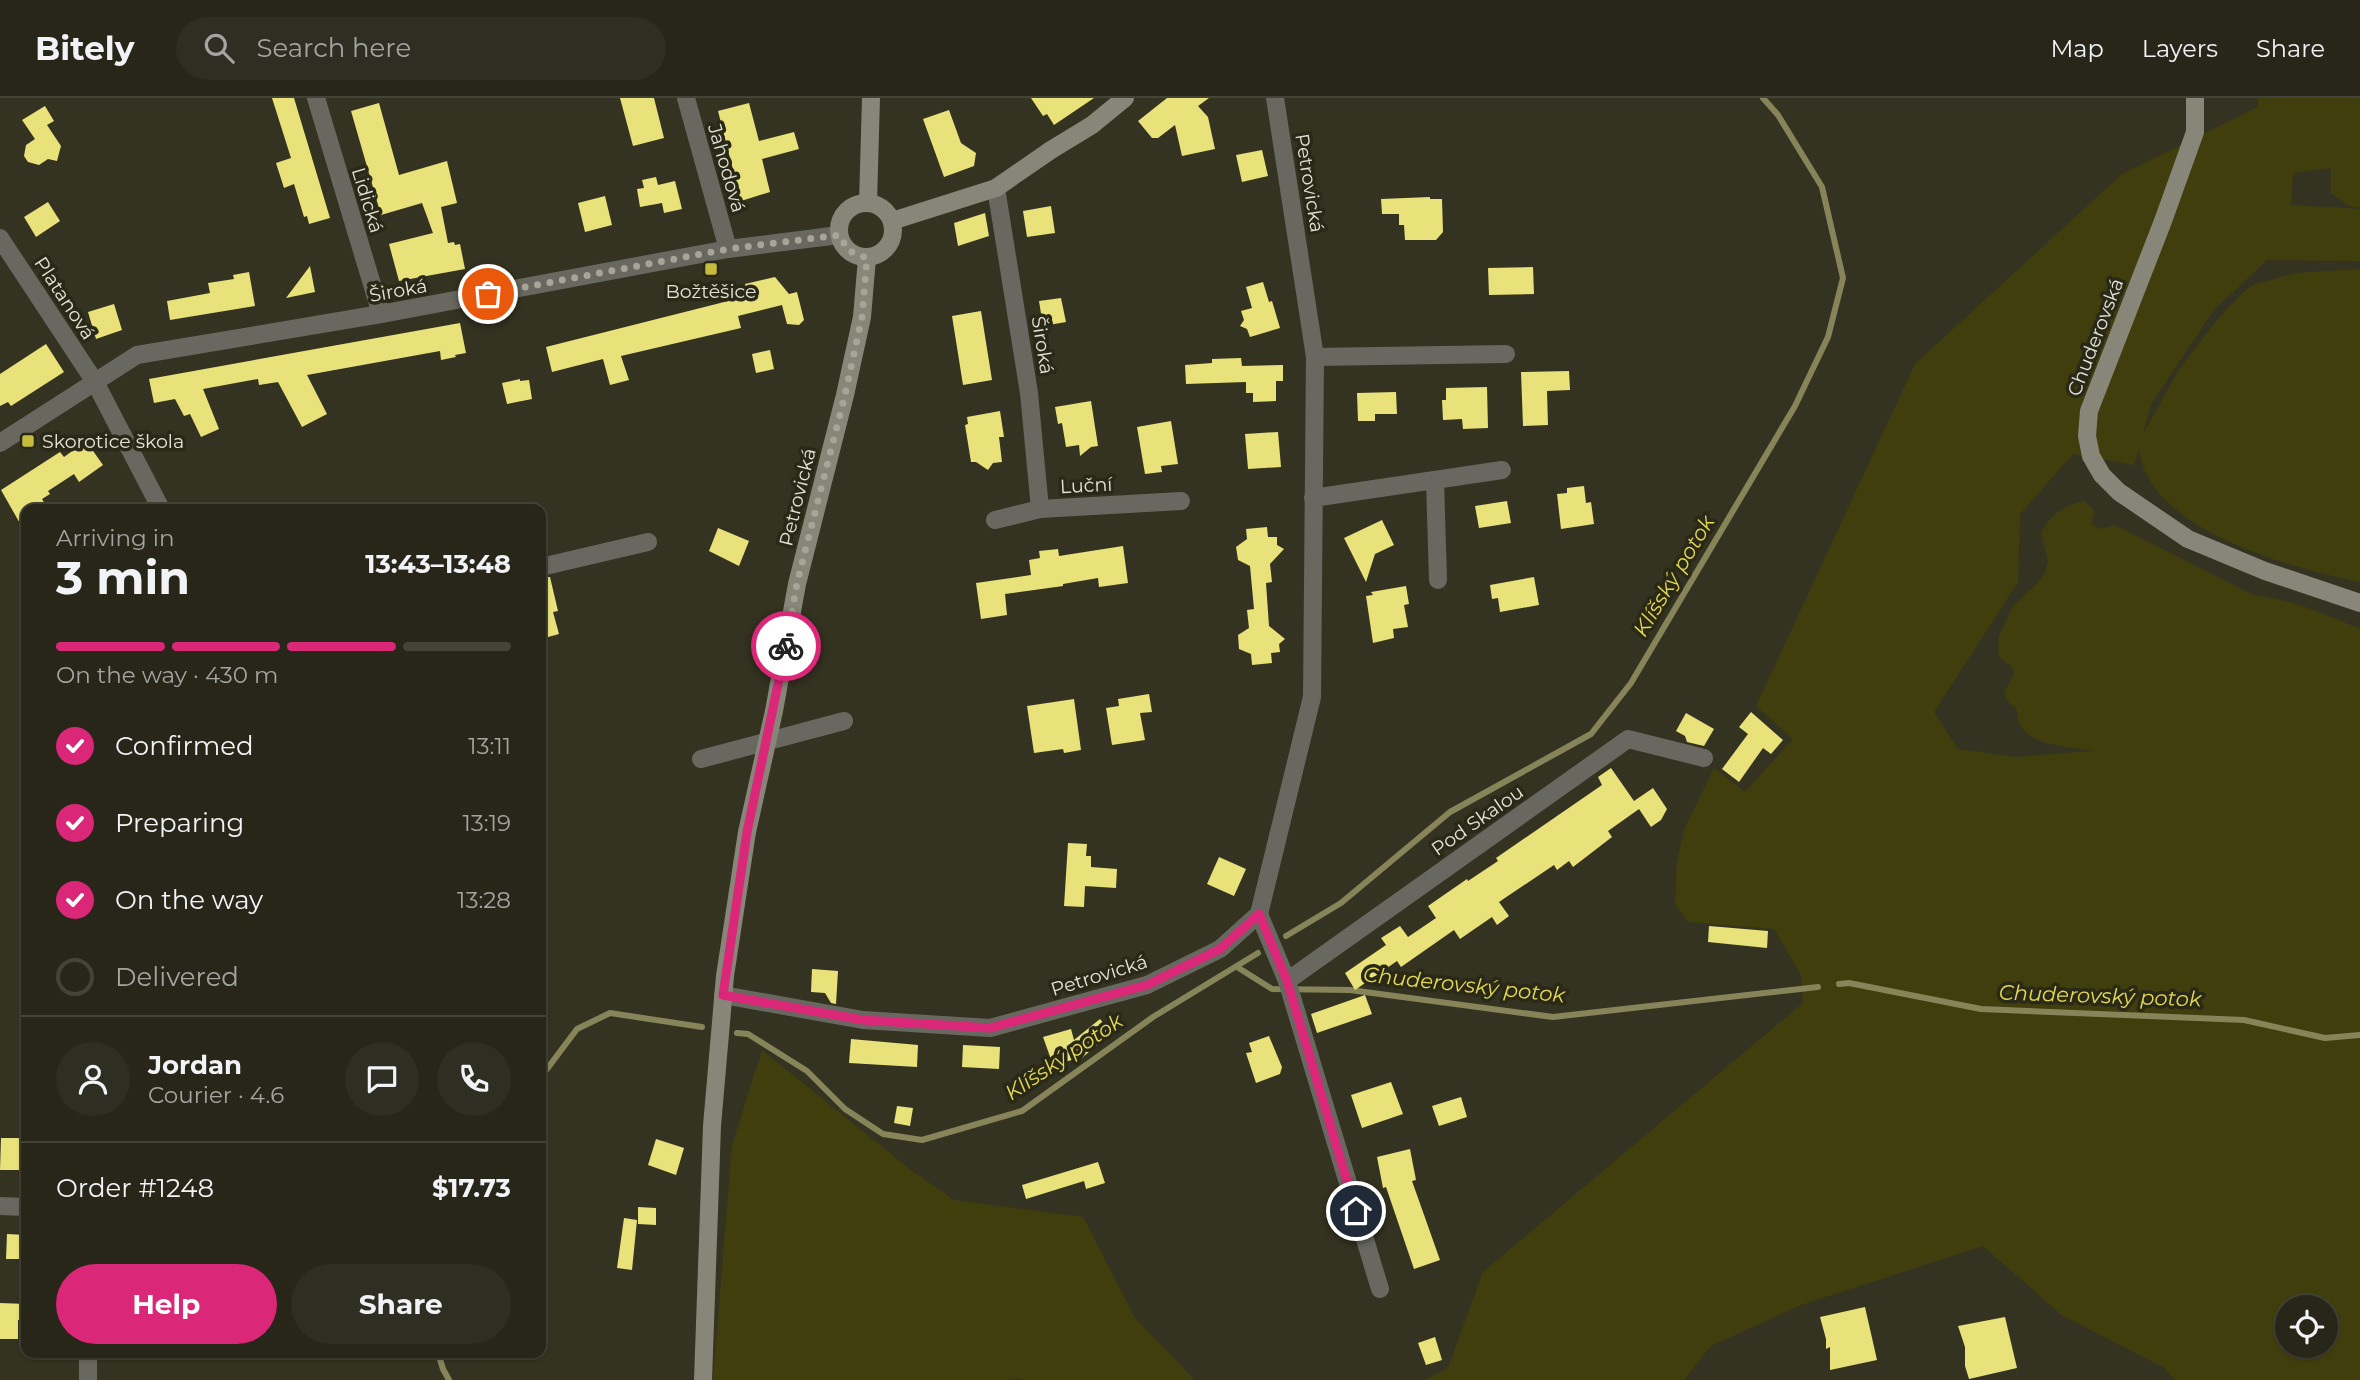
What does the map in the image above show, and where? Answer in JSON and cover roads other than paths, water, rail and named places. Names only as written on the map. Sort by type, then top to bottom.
[{"type":"main road","points":[[868,203],[871,98]]},
{"type":"main road","points":[[892,221],[996,188],[1092,125],[1125,98]]},
{"type":"main road","name":"Chuderovská","points":[[2195,98],[2195,132],[2089,411],[2087,436],[2091,456],[2102,475],[2119,492],[2188,539],[2265,571],[2360,603]]},
{"type":"main road","points":[[856,205],[878,205],[887,212],[892,221],[894,231],[886,250],[867,258],[849,251],[839,235],[840,223],[846,212],[856,205]]},
{"type":"main road","name":"Petrovická","points":[[703,1380],[712,1126],[723,995],[747,832],[774,711],[797,583],[862,317],[867,258]]},
{"type":"street","name":"Lidická","points":[[316,98],[381,314]]},
{"type":"street","name":"Jahodová","points":[[686,98],[728,249]]},
{"type":"street","name":"Petrovická","points":[[723,995],[863,1020],[990,1028],[1147,985],[1220,949],[1259,914],[1312,697],[1315,357],[1275,98]]},
{"type":"street","name":"Široká","points":[[996,188],[1029,393],[1040,509]]},
{"type":"street","name":"Široká","points":[[0,443],[137,355],[381,314],[728,249],[839,235]]},
{"type":"street","name":"Platanová","points":[[0,238],[95,382],[158,504]]},
{"type":"street","points":[[1315,357],[1506,354]]},
{"type":"street","points":[[1313,498],[1502,470]]},
{"type":"street","points":[[1434,480],[1438,580]]},
{"type":"street","name":"Luční","points":[[995,520],[1040,509],[1181,501]]},
{"type":"street","points":[[546,566],[648,542]]},
{"type":"street","points":[[701,759],[844,720]]},
{"type":"street","name":"Pod Skalou","points":[[1287,982],[1628,739],[1704,758]]},
{"type":"street","points":[[1259,914],[1287,982],[1380,1289]]},
{"type":"street","points":[[0,1206],[21,1208]]},
{"type":"street","points":[[88,1358],[88,1380]]},
{"type":"waterway","name":"Klíšský potok","points":[[1286,936],[1341,903],[1450,812],[1591,734],[1631,683],[1795,406],[1828,337],[1843,278],[1822,187],[1778,115],[1763,98]]},
{"type":"waterway","name":"Klíšský potok","points":[[737,1033],[748,1034],[807,1071],[845,1109],[883,1134],[922,1140],[1022,1111],[1153,1017],[1258,953]]},
{"type":"waterway","name":"Chuderovský potok","points":[[1237,967],[1272,989],[1350,990],[1553,1017],[1818,987]]},
{"type":"waterway","name":"Chuderovský potok","points":[[1839,984],[1849,983],[1981,1009],[2244,1020],[2325,1038],[2360,1035]]},
{"type":"waterway","name":"Klíšský potok","points":[[546,1070],[577,1029],[610,1013],[702,1027]]},
{"type":"waterway","name":"Klíšský potok","points":[[440,1358],[449,1380]]},
{"type":"place","name":"Božtěšice","points":[[711,269]]},
{"type":"place","name":"Skorotice škola","points":[[28,441]]}]
